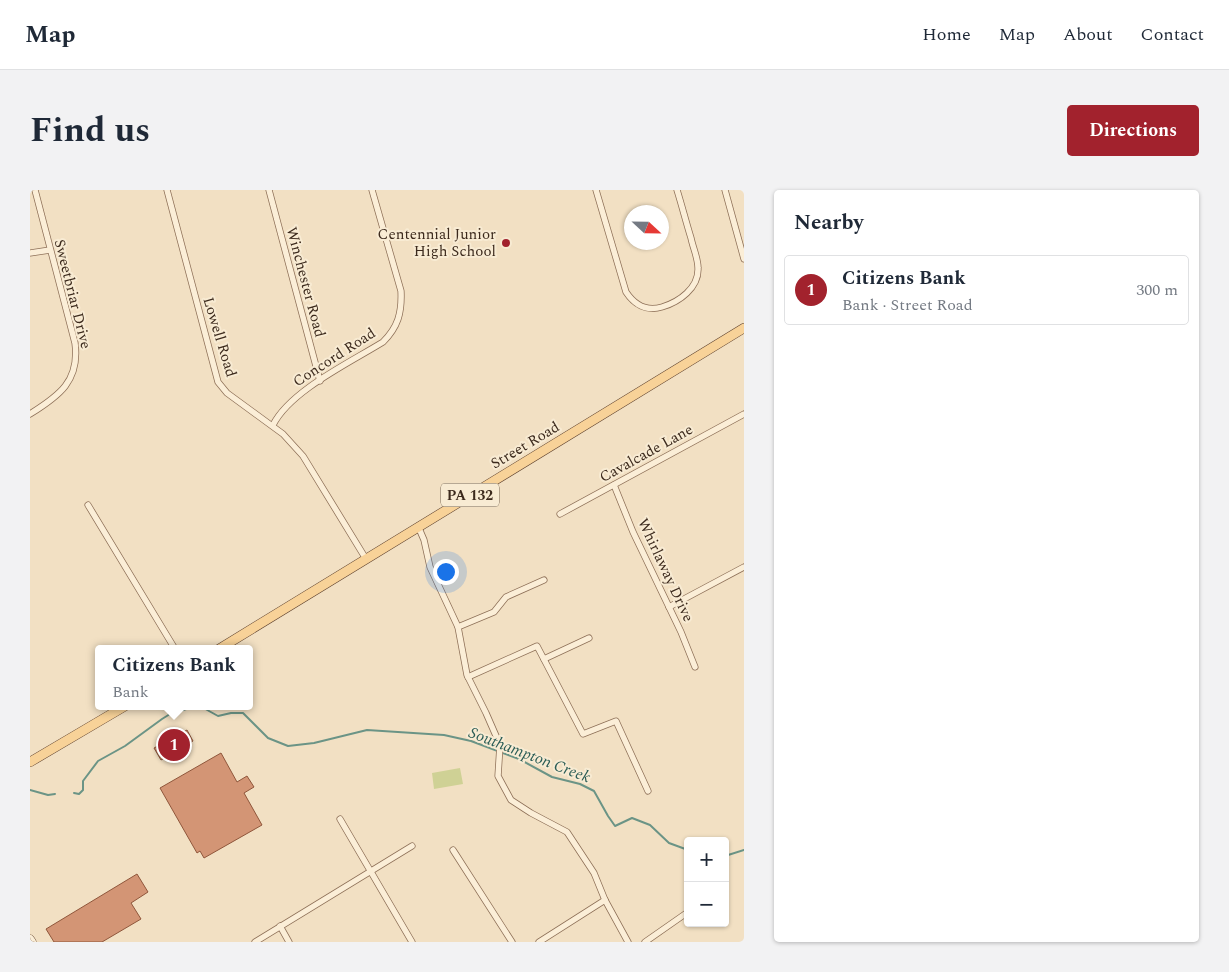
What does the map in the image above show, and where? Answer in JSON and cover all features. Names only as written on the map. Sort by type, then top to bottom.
[{"type":"main road","name":"Street Road","points":[[225,645],[744,328]]},
{"type":"main road","points":[[30,762],[118,710]]},
{"type":"street","name":"Sweetbriar Drive","points":[[30,414],[48,403],[64,389],[73,375],[76,358],[76,343],[35,190]]},
{"type":"street","name":"Lowell Road","points":[[167,190],[218,382],[227,393],[273,425],[291,441],[303,456],[366,558]]},
{"type":"street","name":"Winchester Road","points":[[269,190],[320,381]]},
{"type":"street","name":"Concord Road","points":[[273,425],[281,412],[295,397],[383,342],[395,328],[400,315],[401,291],[372,190]]},
{"type":"street","points":[[596,190],[626,292],[640,306],[656,308],[662,307],[687,294],[697,278],[698,264],[677,190]]},
{"type":"street","points":[[725,190],[744,259]]},
{"type":"street","points":[[30,253],[50,250]]},
{"type":"street","name":"Cavalcade Lane","points":[[560,514],[744,414]]},
{"type":"street","name":"Whirlaway Drive","points":[[614,485],[633,532],[669,608],[694,667]]},
{"type":"street","points":[[88,505],[173,645]]},
{"type":"street","points":[[418,526],[424,540],[430,567],[458,627],[468,677],[500,745],[498,776],[511,800],[530,813],[567,832],[594,873],[605,900],[628,942]]},
{"type":"street","points":[[669,608],[744,567]]},
{"type":"street","points":[[458,627],[494,612],[506,598],[544,580]]},
{"type":"street","points":[[544,659],[589,638]]},
{"type":"street","points":[[468,677],[537,646],[583,734],[616,721],[648,791]]},
{"type":"street","points":[[340,819],[412,942]]},
{"type":"street","points":[[255,942],[412,846]]},
{"type":"street","points":[[453,850],[512,942]]},
{"type":"street","points":[[539,942],[605,900]]},
{"type":"street","points":[[645,942],[684,915]]},
{"type":"street","points":[[280,926],[289,942]]},
{"type":"street","points":[[30,938],[32,942]]},
{"type":"green space","points":[[460,768],[463,784],[434,789],[432,773]]},
{"type":"building","points":[[187,730],[193,741],[161,760],[154,748]]},
{"type":"building","points":[[221,753],[237,782],[247,776],[254,787],[244,793],[262,825],[204,858],[200,851],[197,853],[160,788]]},
{"type":"building","points":[[137,874],[148,892],[131,903],[141,919],[102,942],[54,942],[46,929]]},
{"type":"waterway","name":"Southampton Creek","points":[[74,793],[79,794],[83,790],[83,781],[98,761],[125,746],[170,714],[183,710]]},
{"type":"waterway","name":"Southampton Creek","points":[[207,710],[218,716],[243,713],[268,738],[288,746],[314,743],[367,730],[444,735],[471,741],[519,759],[552,777],[580,784],[594,791],[615,826],[632,818],[650,825],[669,843],[684,849]]},
{"type":"waterway","name":"Southampton Creek","points":[[30,790],[48,795],[55,794]]},
{"type":"waterway","name":"Southampton Creek","points":[[729,855],[744,850]]},
{"type":"place","name":"Centennial Junior High School","points":[[506,243]]},
{"type":"place","name":"Citizens Bank","points":[[174,745]]}]
